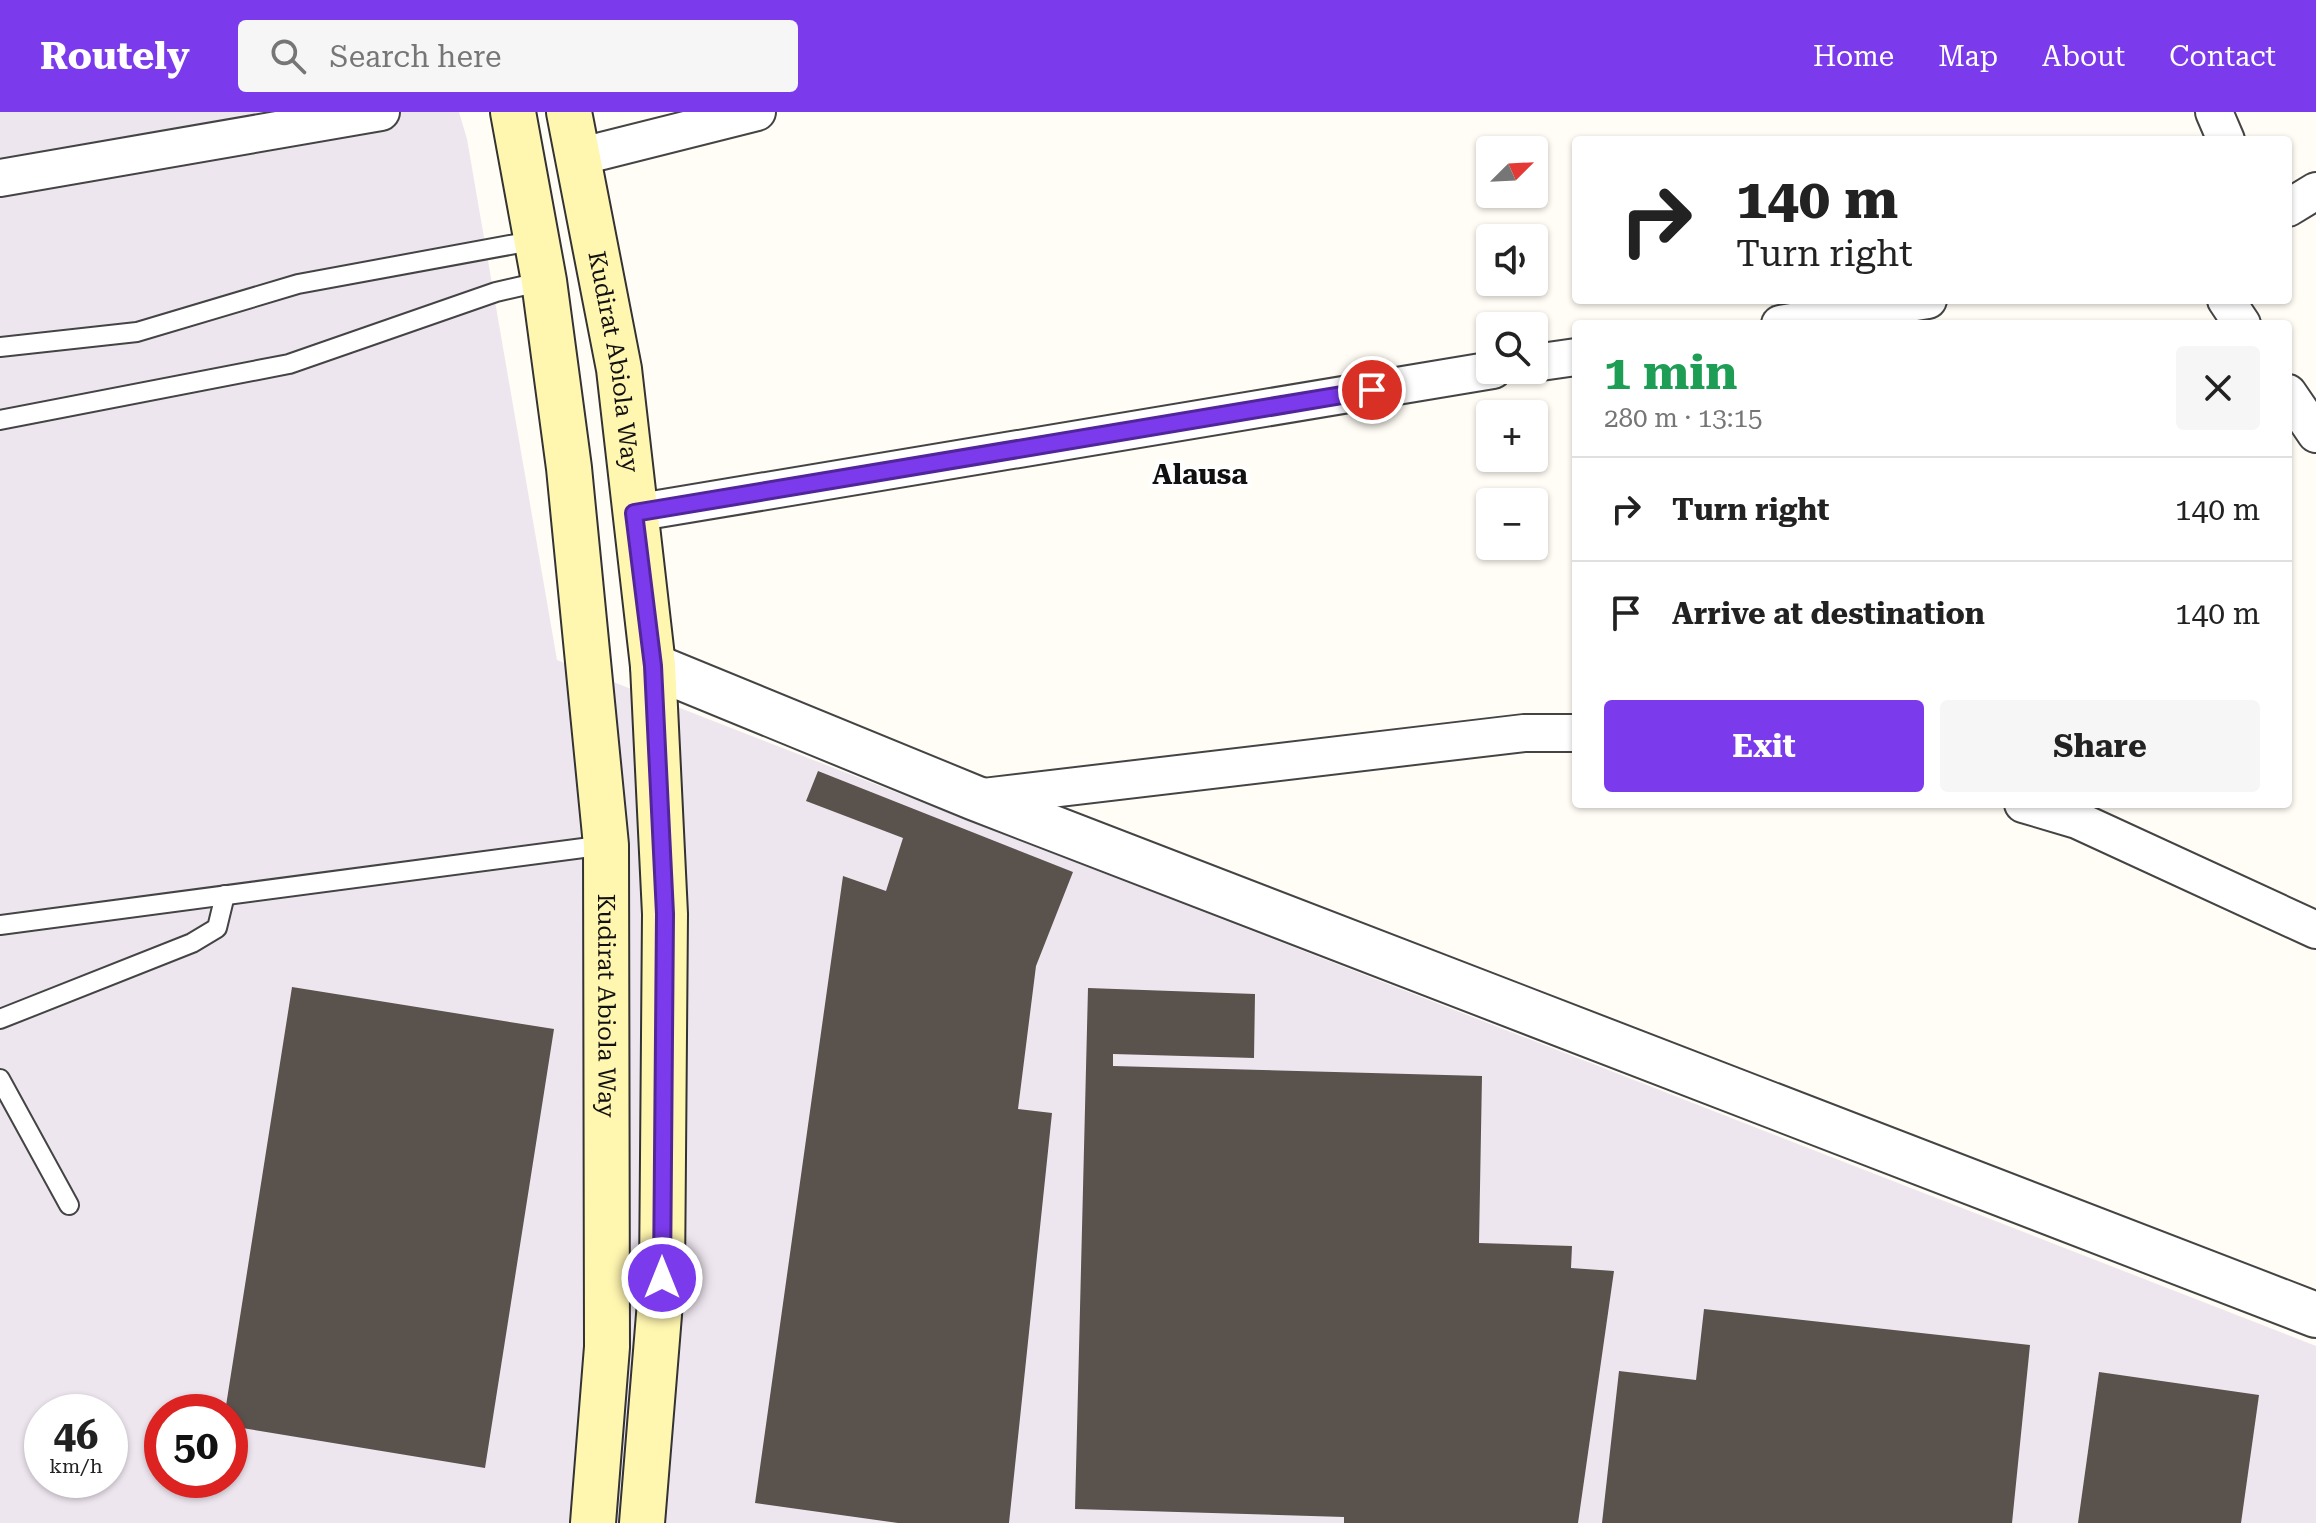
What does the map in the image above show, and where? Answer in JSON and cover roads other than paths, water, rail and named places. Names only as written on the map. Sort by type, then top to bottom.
[{"type":"main road","name":"Kudirat Abiola Way","points":[[513,112],[540,260],[588,637],[606,845],[607,1347],[593,1523]]},
{"type":"main road","name":"Kudirat Abiola Way","points":[[569,112],[619,369],[653,666],[665,914],[662,1246],[642,1523]]},
{"type":"street","points":[[0,178],[381,112]]},
{"type":"street","points":[[578,157],[757,112]]},
{"type":"street","points":[[2214,112],[2224,136]]},
{"type":"street","points":[[2292,206],[2316,191]]},
{"type":"street","points":[[1805,320],[1903,304]]},
{"type":"street","points":[[1548,361],[1572,358]]},
{"type":"street","points":[[634,513],[1476,373]]},
{"type":"street","points":[[2292,399],[2316,434]]},
{"type":"street","points":[[653,666],[975,798],[2316,1315]]},
{"type":"street","points":[[975,798],[1524,733],[1572,733]]},
{"type":"street","points":[[2036,808],[2077,820],[2316,930]]},
{"type":"lane","points":[[0,347],[137,332],[298,284],[540,260]]},
{"type":"lane","points":[[0,420],[289,364],[437,311],[540,260]]},
{"type":"lane","points":[[0,925],[606,845]]},
{"type":"lane","points":[[0,1019],[192,943],[217,928],[225,895]]},
{"type":"lane","points":[[0,1079],[69,1205]]},
{"type":"district","name":"Alausa","points":[[1200,474]]}]
